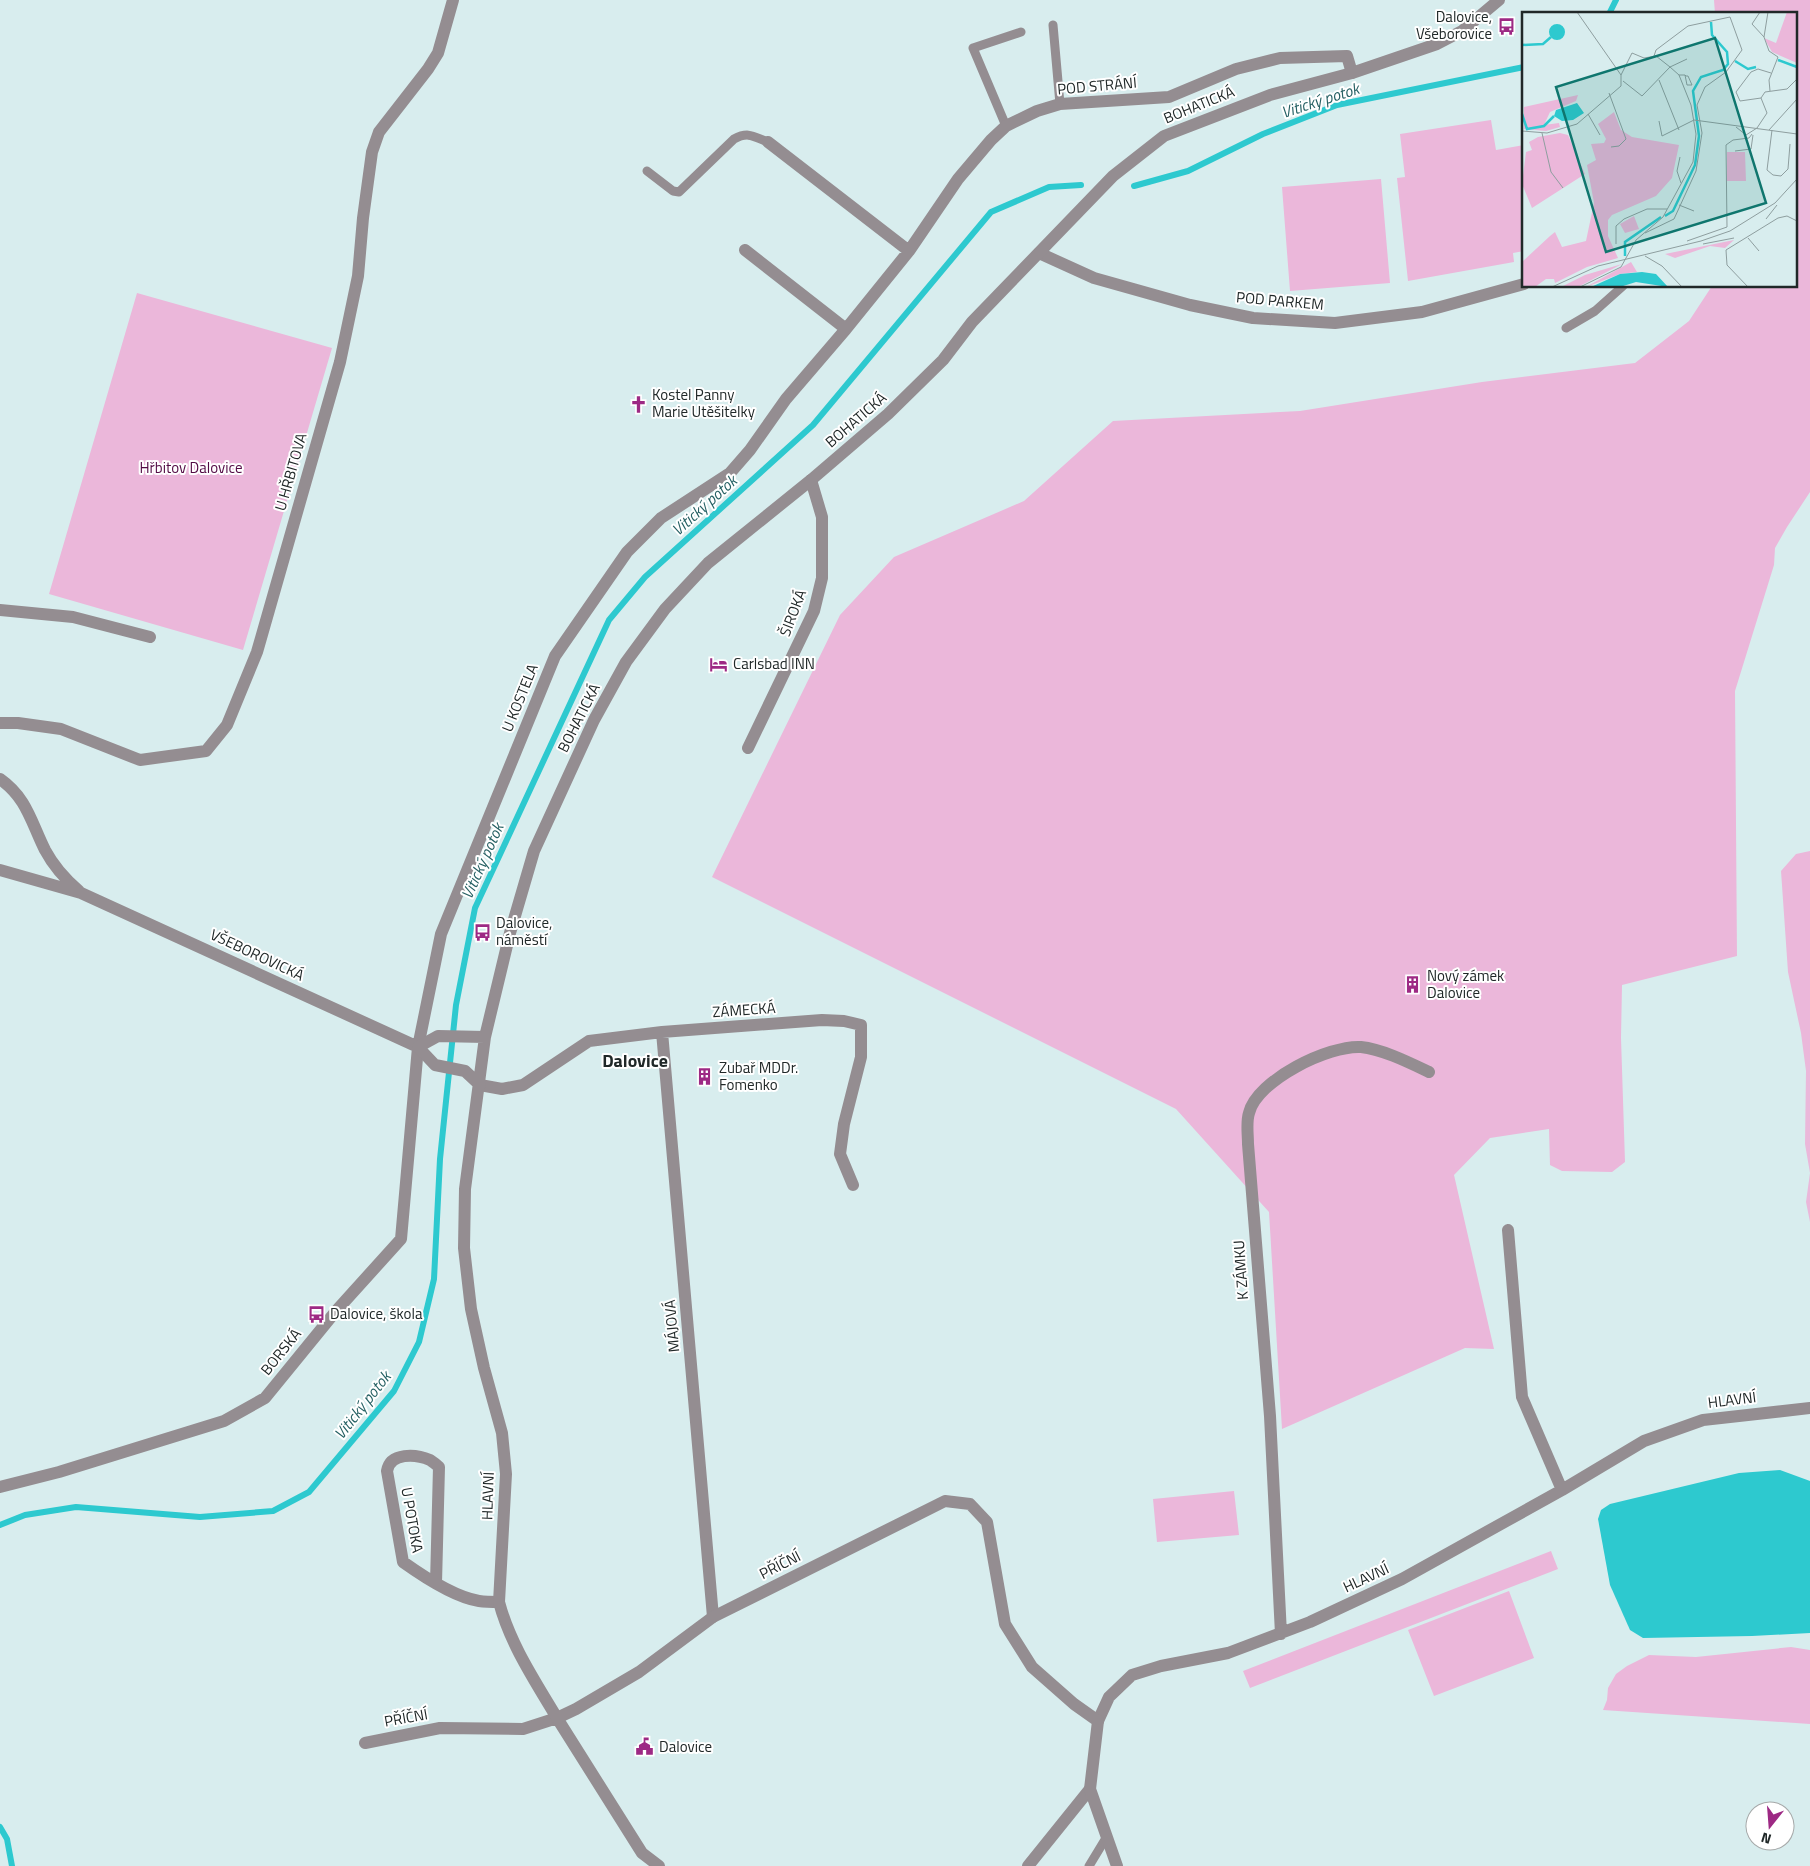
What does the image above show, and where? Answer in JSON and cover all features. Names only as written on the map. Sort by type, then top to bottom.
[{"type":"street","name":"U HŘBITOVA","points":[[0,723],[18,723],[61,729],[140,760],[206,751],[227,725],[257,652],[340,362],[352,314],[358,276],[363,218],[372,152],[379,132],[438,53],[453,0]]},
{"type":"street","name":"BOHATICKÁ","points":[[480,1085],[485,1037],[510,934],[534,851],[594,720],[626,662],[665,609],[708,563],[811,480],[888,414],[943,360],[972,322],[1113,176],[1164,136],[1270,94],[1352,73],[1437,44],[1462,31],[1499,0]]},
{"type":"street","name":"POD STRÁNÍ","points":[[764,430],[786,399],[908,251],[958,179],[991,140],[1006,126],[1037,111],[1060,104],[1169,98],[1236,69],[1280,58],[1347,56],[1352,73]]},
{"type":"street","points":[[768,142],[908,251]]},
{"type":"street","points":[[745,250],[846,328]]},
{"type":"street","name":"POD PARKEM","points":[[1039,252],[1094,278],[1190,305],[1253,318],[1335,323],[1422,312],[1522,285]]},
{"type":"street","name":"U KOSTELA","points":[[418,1047],[441,934],[555,656],[627,552],[661,518],[730,473],[764,430]]},
{"type":"street","name":"ŠIROKÁ","points":[[748,748],[814,611],[822,578],[822,518],[811,480]]},
{"type":"street","points":[[0,610],[73,617],[150,637]]},
{"type":"street","name":"VŠEBOROVICKÁ","points":[[0,778],[18,794],[29,813],[45,850],[60,874],[81,893]]},
{"type":"street","name":"VŠEBOROVICKÁ","points":[[0,870],[81,893],[418,1047]]},
{"type":"street","name":"ZÁMECKÁ","points":[[480,1085],[502,1089],[523,1085],[589,1041],[662,1032],[822,1020],[844,1021],[860,1025],[861,1057],[844,1124],[840,1154],[854,1185]]},
{"type":"street","name":"MÁJOVÁ","points":[[662,1032],[713,1617]]},
{"type":"street","points":[[480,1085],[465,1071],[436,1065],[418,1047],[438,1036],[485,1037]]},
{"type":"street","name":"BORSKÁ","points":[[0,1487],[59,1472],[224,1421],[265,1398],[336,1311],[401,1239],[418,1047]]},
{"type":"street","name":"K ZÁMKU","points":[[1281,1634],[1270,1416],[1250,1162],[1249,1113],[1258,1096],[1281,1076],[1308,1060],[1337,1051],[1360,1047],[1397,1057],[1429,1072]]},
{"type":"street","name":"HLAVNÍ","points":[[480,1085],[465,1189],[464,1248],[472,1309],[484,1368],[502,1432],[506,1474],[499,1602],[502,1615],[523,1662],[642,1853],[659,1866]]},
{"type":"street","points":[[1508,1230],[1522,1398],[1562,1490]]},
{"type":"street","name":"HLAVNÍ","points":[[1090,1789],[1098,1721],[1109,1697],[1132,1675],[1161,1666],[1228,1653],[1281,1634],[1402,1579],[1562,1490],[1644,1441],[1703,1420],[1810,1408]]},
{"type":"street","name":"U POTOKA","points":[[436,1583],[440,1467],[430,1460],[407,1456],[394,1459],[388,1464],[387,1471],[403,1562],[436,1583],[461,1596],[478,1601],[499,1602]]},
{"type":"street","name":"PŘÍČNÍ","points":[[365,1743],[440,1728],[523,1729],[557,1718],[639,1672],[713,1617],[945,1501],[970,1504],[986,1522],[1005,1624],[1032,1667],[1074,1704],[1098,1721]]},
{"type":"street","points":[[1090,1789],[1117,1866]]},
{"type":"street","points":[[1028,1866],[1090,1789]]},
{"type":"lane","points":[[1052,24],[1060,104]]},
{"type":"lane","points":[[1006,126],[972,48],[1020,32]]},
{"type":"lane","points":[[647,171],[673,191],[679,192],[734,139],[742,134],[750,134],[768,142]]},
{"type":"lane","points":[[1566,328],[1595,311],[1621,288]]},
{"type":"lane","points":[[1089,1866],[1106,1838]]},
{"type":"green space","points":[[1714,0],[1810,0],[1810,492],[1775,548],[1774,565],[1735,691],[1737,956],[1622,985],[1621,1038],[1625,1162],[1612,1172],[1562,1171],[1550,1165],[1549,1129],[1490,1138],[1454,1175],[1494,1349],[1465,1348],[1282,1429],[1269,1212],[1176,1109],[712,877],[840,615],[894,557],[1024,501],[1113,421],[1300,411],[1482,382],[1635,363],[1689,321],[1711,288],[1798,288],[1798,12],[1715,12]]},
{"type":"green space","points":[[1491,120],[1496,150],[1522,145],[1522,251],[1513,253],[1514,262],[1408,281],[1397,178],[1405,177],[1400,134]]},
{"type":"green space","points":[[1381,179],[1390,283],[1290,291],[1282,187]]},
{"type":"green space","name":"Hřbitov Dalovice","points":[[137,293],[332,348],[243,650],[49,594]]},
{"type":"green space","points":[[1810,851],[1810,1173],[1805,1144],[1806,1071],[1801,1033],[1788,972],[1781,871],[1796,854]]},
{"type":"green space","points":[[1810,1173],[1810,1222],[1806,1202]]},
{"type":"green space","points":[[1234,1491],[1239,1535],[1157,1542],[1153,1499]]},
{"type":"green space","points":[[1551,1551],[1558,1569],[1250,1688],[1243,1671]]},
{"type":"green space","points":[[1509,1591],[1534,1658],[1434,1696],[1408,1630]]},
{"type":"green space","points":[[1791,1647],[1810,1650],[1810,1724],[1603,1710],[1607,1700],[1608,1688],[1616,1674],[1649,1655],[1696,1657]]},
{"type":"water","points":[[1780,1470],[1810,1481],[1810,1633],[1643,1638],[1630,1630],[1610,1585],[1598,1519],[1601,1510],[1610,1504],[1739,1473]]},
{"type":"waterway","name":"Vitický potok","points":[[1610,12],[1616,0]]},
{"type":"waterway","name":"Vitický potok","points":[[1134,186],[1188,171],[1263,134],[1337,105],[1522,67]]},
{"type":"waterway","name":"Vitický potok","points":[[0,1525],[25,1515],[76,1507],[200,1517],[273,1511],[309,1492],[394,1391],[419,1342],[434,1279],[440,1159],[456,1005],[475,908],[609,620],[645,577],[813,425],[991,212],[1049,187],[1081,185]]},
{"type":"waterway","name":"Vitický potok","points":[[0,1827],[7,1839],[12,1866]]},
{"type":"place","name":"Dalovice, Všeborovice","points":[[1506,26]]},
{"type":"place","name":"Kostel Panny Marie Utěšitelky","points":[[638,404]]},
{"type":"place","name":"Carlsbad INN","points":[[719,664]]},
{"type":"place","name":"Dalovice, náměstí","points":[[482,932]]},
{"type":"place","name":"Nový zámek Dalovice","points":[[1413,985]]},
{"type":"place","name":"Zubař MDDr. Fomenko","points":[[705,1077]]},
{"type":"place","name":"Dalovice, škola","points":[[316,1314]]},
{"type":"place","name":"Dalovice","points":[[645,1747]]},
{"type":"district","name":"Dalovice","points":[[635,1061]]}]
